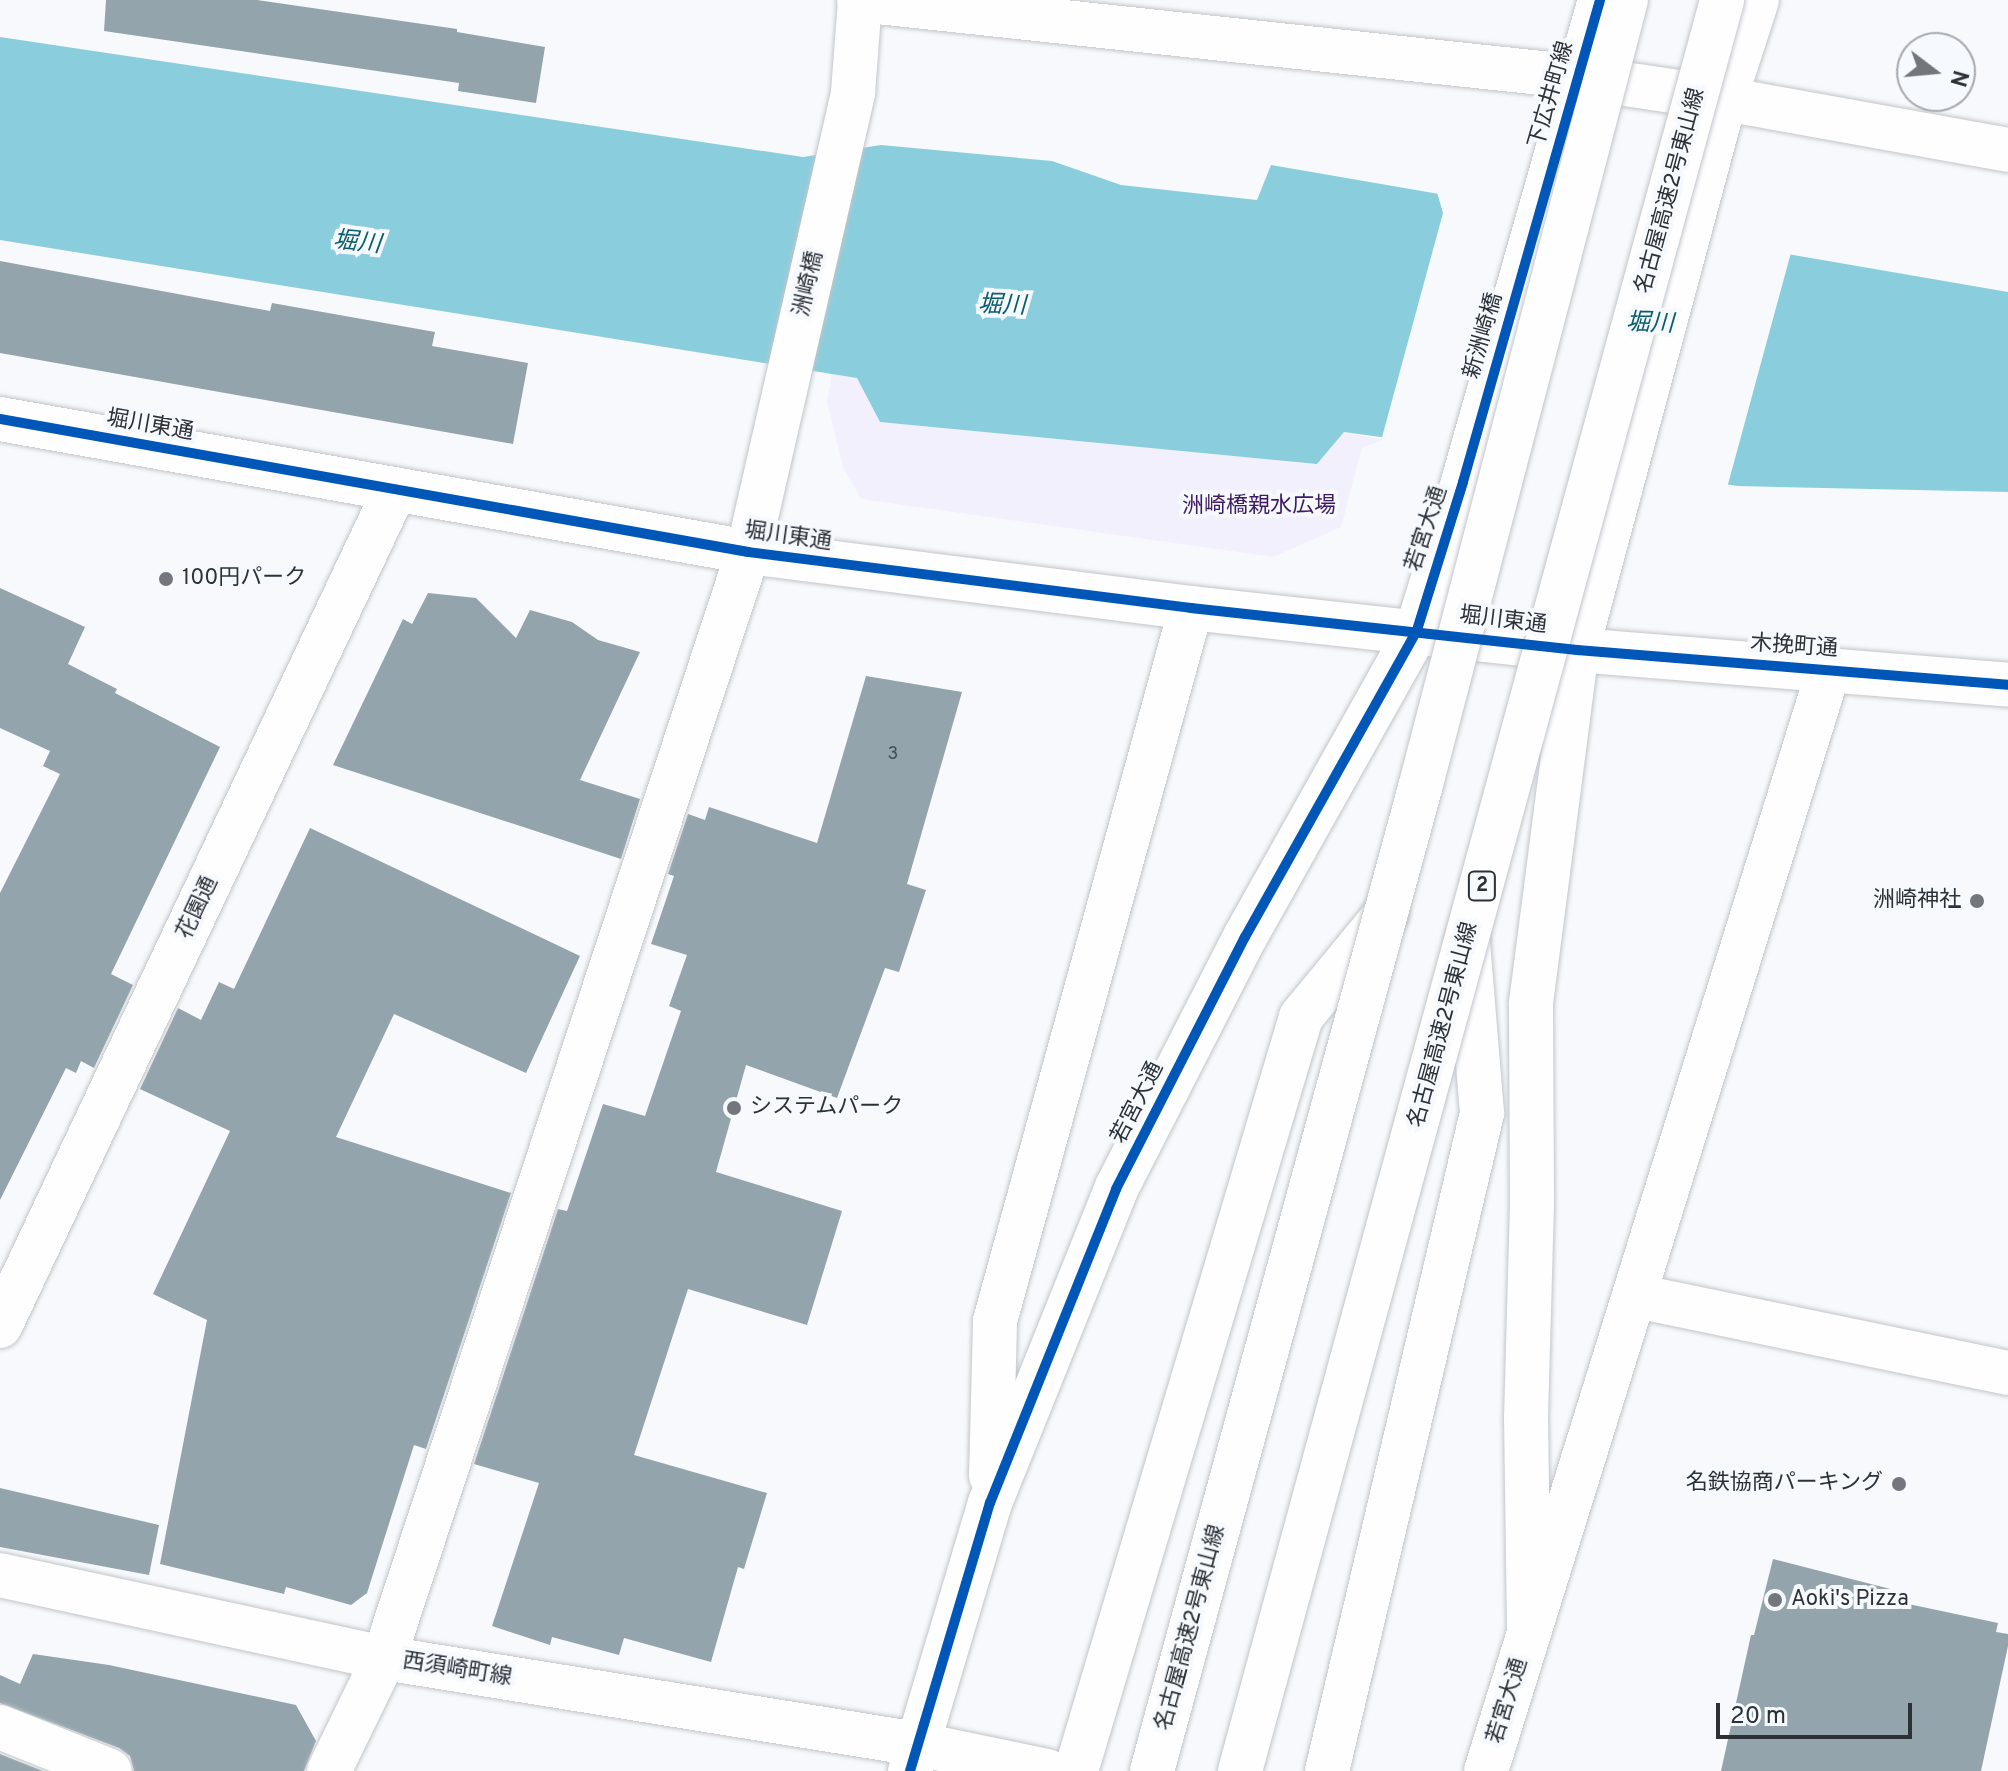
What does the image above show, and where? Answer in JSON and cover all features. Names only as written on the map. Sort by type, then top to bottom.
[{"type":"main road","points":[[859,0],[1578,77],[1725,99],[2008,150]]},
{"type":"main road","name":"洲崎橋","points":[[329,1771],[384,1658],[748,552],[853,92],[859,0]]},
{"type":"main road","name":"下広井町線","points":[[1543,201],[1600,0]]},
{"type":"main road","name":"名古屋高速2号東山線","points":[[1152,1771],[1386,914],[1626,0]]},
{"type":"main road","name":"名古屋高速2号東山線","points":[[1240,1771],[1722,0]]},
{"type":"main road","points":[[1725,99],[1757,0]]},
{"type":"main road","name":"若宮大通","points":[[1529,1630],[1526,1418],[1532,1202],[1531,1003],[1577,650],[1725,99]]},
{"type":"main road","name":"新洲崎橋","points":[[1463,482],[1543,201]]},
{"type":"main road","name":"堀川東通","points":[[0,419],[748,552],[1191,608],[1417,630],[1577,650]]},
{"type":"main road","name":"若宮大通","points":[[914,1758],[990,1503],[1116,1189],[1245,937],[1417,630],[1463,482]]},
{"type":"main road","name":"花園通","points":[[0,1326],[395,490]]},
{"type":"main road","name":"若宮大通","points":[[990,1503],[995,1321],[1191,608]]},
{"type":"main road","name":"木挽町通","points":[[1577,650],[2008,685]]},
{"type":"main road","name":"若宮大通","points":[[1486,1771],[1829,669]]},
{"type":"main road","points":[[1076,1771],[1301,1017],[1386,914]]},
{"type":"main road","points":[[1327,1771],[1482,1113],[1468,939]]},
{"type":"main road","points":[[1636,1296],[2008,1373]]},
{"type":"main road","name":"西須崎町線","points":[[0,1575],[384,1658],[914,1758],[1047,1771]]},
{"type":"main road","points":[[0,1727],[110,1771]]},
{"type":"green space","name":"洲崎橋親水広場","points":[[832,374],[858,378],[880,422],[1317,464],[1343,432],[1383,440],[1362,448],[1341,527],[1273,557],[861,499],[843,467],[827,402]]},
{"type":"water","name":"堀川","points":[[0,37],[803,157],[881,145],[1052,161],[1121,185],[1257,200],[1271,165],[2008,292],[2008,492],[1738,486],[1344,432],[1317,464],[880,422],[857,378],[0,240]]},
{"type":"pier","points":[[1436,189],[1792,249],[1727,488],[1381,441],[1443,213]]},
{"type":"building","points":[[106,0],[257,0],[457,29],[457,32],[545,47],[536,103],[458,91],[459,83],[104,31]]},
{"type":"building","points":[[0,261],[270,311],[272,303],[435,332],[432,346],[528,363],[513,444],[0,353]]},
{"type":"building","points":[[0,588],[85,627],[68,664],[117,689],[115,693],[220,747],[111,974],[133,985],[94,1068],[81,1061],[76,1073],[66,1068],[0,1200],[0,893],[60,774],[43,766],[50,751],[0,728]]},
{"type":"building","points":[[428,593],[476,598],[516,638],[530,610],[572,622],[598,640],[640,652],[580,780],[640,799],[621,859],[333,765],[403,619],[412,624]]},
{"type":"building","points":[[866,676],[962,692],[907,884],[926,890],[899,972],[885,968],[837,1098],[746,1065],[716,1172],[842,1211],[807,1325],[688,1289],[634,1455],[767,1493],[744,1569],[738,1567],[711,1662],[624,1638],[619,1655],[552,1637],[550,1645],[492,1626],[539,1483],[474,1464],[558,1209],[567,1211],[603,1104],[645,1116],[681,1011],[669,1006],[687,955],[651,944],[674,876],[668,874],[688,814],[705,820],[709,807],[817,843]]},
{"type":"building","points":[[310,828],[580,956],[526,1073],[394,1014],[336,1137],[511,1193],[426,1449],[414,1445],[367,1593],[351,1605],[286,1587],[284,1594],[160,1564],[207,1320],[153,1294],[230,1131],[140,1089],[178,1008],[201,1020],[219,982],[234,989]]},
{"type":"building","points":[[0,1488],[159,1525],[149,1575],[0,1547]]},
{"type":"building","points":[[1773,1559],[1902,1592],[1899,1602],[1998,1623],[1996,1632],[2008,1634],[2008,1646],[1981,1771],[1721,1771],[1751,1635],[1754,1635]]},
{"type":"building","points":[[33,1654],[109,1665],[296,1705],[316,1741],[304,1771],[134,1771],[130,1756],[119,1748],[0,1703],[0,1675],[20,1684]]},
{"type":"building","points":[[0,1754],[43,1771],[0,1771]]},
{"type":"cycle path","points":[[910,1771],[990,1503],[1116,1189],[1245,937],[1417,630],[1463,482],[1600,0]]},
{"type":"cycle path","points":[[0,419],[748,552],[1191,608],[1577,650],[2008,685]]},
{"type":"place","name":"100円パーク","points":[[166,579]]},
{"type":"place","name":"洲崎神社","points":[[1977,901]]},
{"type":"place","name":"システムパーク","points":[[734,1108]]},
{"type":"place","name":"名鉄協商パーキング","points":[[1899,1484]]},
{"type":"place","name":"Aoki's Pizza","points":[[1775,1600]]}]
